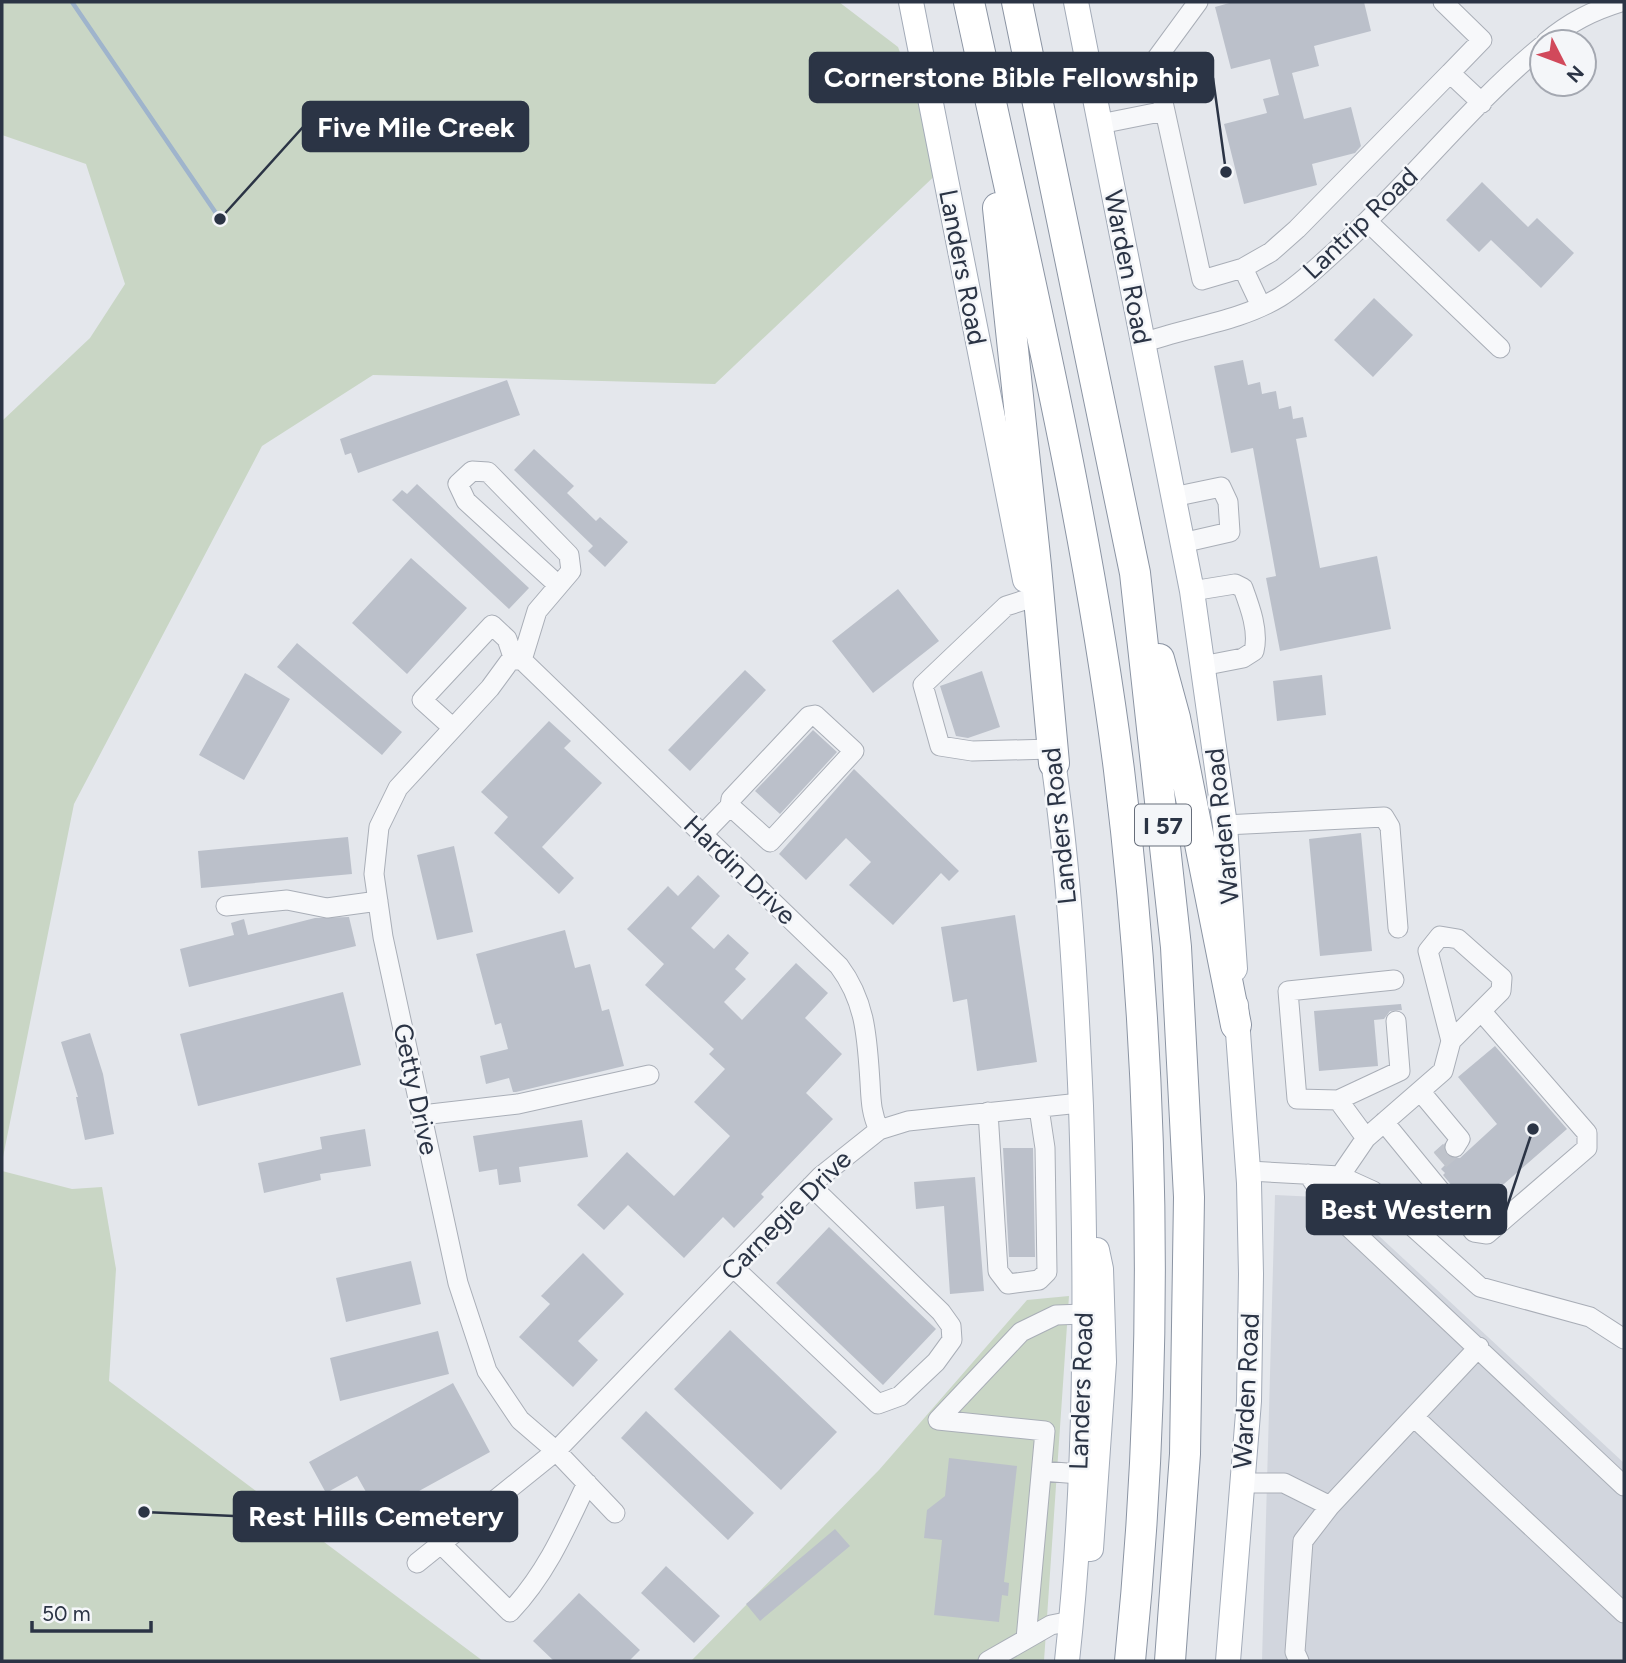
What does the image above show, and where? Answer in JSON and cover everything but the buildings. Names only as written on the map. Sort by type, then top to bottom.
[{"type":"highway","name":"I 57","points":[[1017,2],[1073,261],[1135,573],[1176,947],[1188,1184],[1185,1454],[1170,1661]]},
{"type":"highway","name":"I 57","points":[[970,4],[1052,383],[1095,607],[1119,771],[1145,1100],[1149,1243],[1145,1443],[1130,1661]]},
{"type":"highway","points":[[991,110],[1001,259],[1036,566],[1053,756]]},
{"type":"highway","points":[[1135,573],[1175,718],[1236,1025]]},
{"type":"main road","name":"Warden Road","points":[[1076,2],[1192,591],[1224,825],[1234,939],[1236,1025],[1249,1171],[1249,1401],[1228,1661]]},
{"type":"main road","name":"Landers Road","points":[[911,4],[1028,599],[1053,756],[1071,937],[1084,1195],[1084,1314],[1079,1474],[1067,1661]]},
{"type":"main road","points":[[1079,1661],[1097,1498],[1104,1362],[1101,1269],[1084,1195]]},
{"type":"street","points":[[1198,2],[1154,62],[1202,280],[1243,268],[1271,252],[1297,229],[1482,40],[1443,2]]},
{"type":"street","points":[[1564,28],[1590,6],[1621,2]]},
{"type":"street","name":"Lantrip Road","points":[[1143,343],[1261,306],[1280,297],[1368,222],[1482,103],[1528,59]]},
{"type":"street","points":[[1450,72],[1482,103]]},
{"type":"street","points":[[1100,124],[1165,111]]},
{"type":"street","points":[[1368,222],[1500,348]]},
{"type":"street","points":[[1243,268],[1261,306]]},
{"type":"street","points":[[518,660],[537,611],[571,571],[569,555],[488,472],[472,471],[458,484],[466,501],[558,585]]},
{"type":"street","points":[[1173,497],[1221,487],[1228,502],[1230,532],[1182,543]]},
{"type":"street","points":[[1192,591],[1235,584],[1243,588],[1251,609],[1256,643],[1254,651],[1243,657],[1202,666]]},
{"type":"street","points":[[1028,599],[1006,606],[923,685],[940,746],[972,751],[1053,756]]},
{"type":"street","name":"Hardin Drive","points":[[453,728],[422,700],[492,625],[507,639],[518,660],[703,834],[839,966],[852,982],[864,1013],[870,1106],[879,1130]]},
{"type":"street","name":"Getty Drive","points":[[518,660],[509,662],[490,688],[409,774],[385,811],[375,850],[378,901],[458,1283],[486,1371],[520,1420],[556,1451],[615,1513]]},
{"type":"street","points":[[703,834],[730,806],[731,799],[809,716],[816,715],[854,751],[770,842],[730,806]]},
{"type":"street","points":[[1224,825],[1384,817],[1390,827],[1398,928]]},
{"type":"street","points":[[226,906],[287,900],[327,908],[378,901]]},
{"type":"street","points":[[1340,1176],[1366,1138],[1443,1071],[1451,1041],[1428,951],[1440,936],[1458,939],[1502,978],[1501,991],[1451,1041]]},
{"type":"street","points":[[1394,980],[1288,991],[1297,1100],[1338,1100],[1400,1071],[1396,1021]]},
{"type":"street","points":[[1384,1122],[1432,1166],[1474,1232],[1488,1234],[1587,1148],[1587,1133],[1481,1011]]},
{"type":"street","points":[[422,1115],[518,1104],[649,1075]]},
{"type":"street","points":[[1420,1091],[1455,1129],[1460,1139],[1455,1147]]},
{"type":"street","points":[[1338,1100],[1366,1138]]},
{"type":"street","name":"Carnegie Drive","points":[[417,1563],[556,1451],[811,1186],[848,1152],[879,1130],[908,1121],[1080,1103]]},
{"type":"street","points":[[988,1112],[998,1271],[1008,1284],[1039,1280],[1047,1272],[1046,1161],[1040,1108]]},
{"type":"street","points":[[1249,1171],[1340,1176],[1373,1191],[1480,1287],[1590,1317],[1624,1339]]},
{"type":"street","points":[[1308,1174],[1336,1214],[1624,1486]]},
{"type":"street","points":[[733,1267],[878,1404],[900,1396],[936,1362],[951,1339],[951,1326],[811,1186]]},
{"type":"street","points":[[1026,1639],[1045,1431],[937,1420],[1021,1332],[1056,1315],[1084,1314]]},
{"type":"street","points":[[1299,1661],[1295,1652],[1303,1541],[1330,1506],[1479,1347]]},
{"type":"street","points":[[1414,1417],[1624,1613]]},
{"type":"street","points":[[1042,1471],[1079,1474]]},
{"type":"street","points":[[441,1544],[510,1612],[534,1587],[551,1559],[587,1483]]},
{"type":"street","points":[[1242,1483],[1284,1483],[1330,1506]]},
{"type":"street","points":[[988,1661],[1051,1625],[1071,1621]]},
{"type":"shaded area","points":[[1275,1195],[1338,1198],[1624,1463],[1624,1661],[1262,1661]]},
{"type":"green space","points":[[2,2],[839,2],[898,47],[943,168],[715,384],[373,375],[262,446],[74,804],[2,1162],[2,421],[90,338],[125,284],[86,164],[2,135]]},
{"type":"green space","points":[[2,1171],[72,1189],[102,1187],[116,1269],[109,1381],[483,1661],[2,1661]]},
{"type":"green space","points":[[1069,1296],[1044,1661],[691,1661],[879,1470],[1027,1300]]},
{"type":"waterway","points":[[72,2],[220,219]]},
{"type":"tunnel","points":[[1440,1160],[1455,1147]]},
{"type":"place","name":"Cornerstone Bible Fellowship","points":[[1226,172]]},
{"type":"place","name":"Five Mile Creek","points":[[220,219]]},
{"type":"place","name":"Best Western","points":[[1533,1129]]},
{"type":"place","name":"Rest Hills Cemetery","points":[[144,1512]]}]
